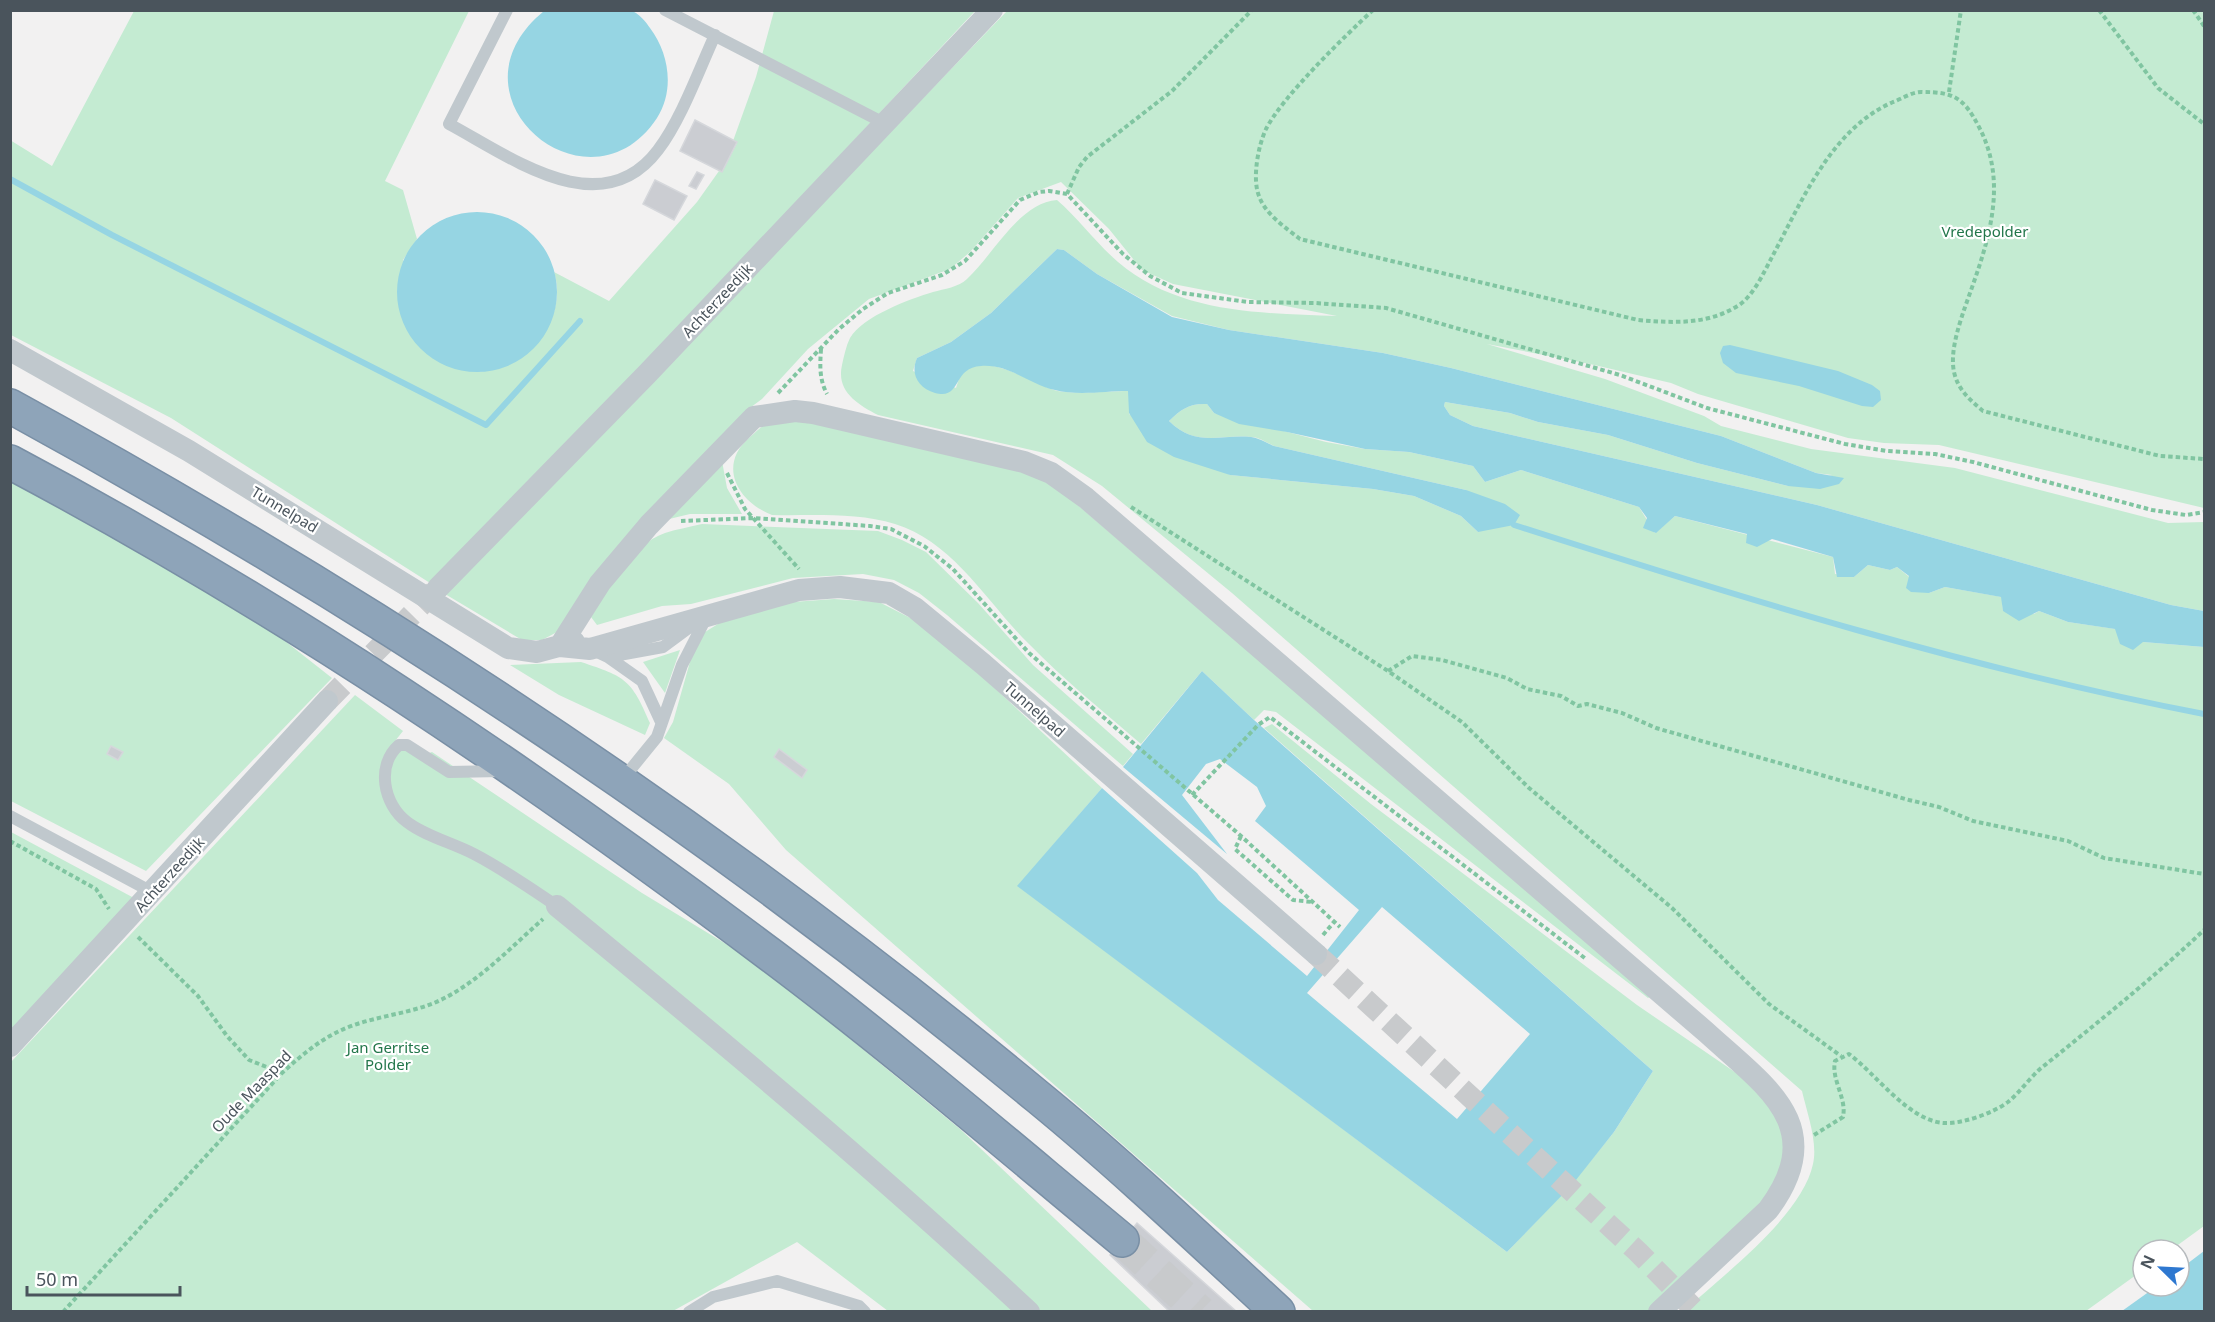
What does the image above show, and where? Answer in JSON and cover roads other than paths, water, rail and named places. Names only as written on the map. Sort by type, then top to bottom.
[{"type":"highway","points":[[10,406],[145,480],[366,612],[519,710],[622,780],[829,931],[1040,1099],[1278,1311]]},
{"type":"highway","points":[[10,462],[195,566],[342,655],[516,771],[774,958],[1122,1240]]},
{"type":"street","name":"Achterzeedijk","points":[[438,588],[647,374],[992,10]]},
{"type":"street","name":"Tunnelpad","points":[[10,350],[189,451],[508,648],[537,652],[658,618],[707,615]]},
{"type":"street","points":[[560,646],[600,583],[649,525],[754,417],[795,411],[850,421],[1024,462],[1051,473],[1086,498],[1393,760],[1767,1088],[1785,1110],[1793,1131],[1794,1150],[1790,1171],[1780,1194],[1768,1210],[1659,1311]]},
{"type":"street","name":"Tunnelpad","points":[[560,646],[599,653],[707,615],[816,588],[882,591],[902,599],[1316,954]]},
{"type":"street","name":"Achterzeedijk","points":[[10,1046],[327,701]]},
{"type":"street","points":[[557,906],[827,1132],[955,1243],[1029,1311]]},
{"type":"lane","points":[[507,10],[449,124],[546,176],[576,184],[609,182],[647,163],[670,130],[715,35]]},
{"type":"lane","points":[[665,10],[884,123]]},
{"type":"lane","points":[[622,780],[657,737],[682,665],[707,615]]},
{"type":"lane","points":[[599,653],[642,681],[661,722]]},
{"type":"lane","points":[[516,771],[449,772],[407,745],[399,745],[391,753],[385,768],[386,787],[392,805],[407,822],[508,873],[557,906]]},
{"type":"lane","points":[[10,816],[152,892]]},
{"type":"lane","points":[[689,1311],[713,1297],[777,1281],[859,1306],[865,1311]]},
{"type":"water","points":[[601,8],[630,10],[642,18],[656,38],[665,60],[668,84],[666,96],[657,118],[628,147],[596,157],[564,152],[536,135],[516,110],[508,78],[516,45],[544,11]]},
{"type":"water","points":[[477,212],[507,219],[521,226],[533,236],[543,248],[550,262],[557,292],[550,322],[543,336],[533,348],[521,358],[507,365],[477,372],[447,365],[433,358],[421,348],[411,336],[404,322],[397,292],[404,262],[411,248],[421,236],[433,226],[447,219]]},
{"type":"water","points":[[1057,249],[1064,250],[1097,274],[1172,317],[1229,330],[1383,353],[1451,368],[1721,436],[1816,473],[1844,478],[1839,484],[1820,489],[1788,486],[1697,463],[1608,435],[1538,422],[1510,413],[1445,402],[1444,406],[1450,415],[1473,426],[1817,505],[2171,605],[2204,611],[2204,647],[2143,642],[2133,650],[2120,644],[2115,629],[2068,622],[2039,611],[2019,621],[2003,611],[2001,597],[1945,587],[1929,593],[1911,592],[1906,588],[1909,576],[1897,567],[1890,570],[1868,565],[1854,577],[1837,577],[1833,557],[1772,539],[1757,547],[1746,543],[1747,534],[1675,516],[1656,533],[1643,528],[1647,518],[1639,507],[1521,470],[1485,482],[1473,466],[1409,452],[1365,449],[1239,424],[1214,413],[1207,404],[1186,408],[1169,421],[1179,429],[1199,437],[1260,439],[1274,446],[1466,490],[1505,504],[1520,515],[1514,525],[1478,532],[1461,516],[1414,496],[1373,489],[1230,475],[1174,457],[1147,442],[1129,413],[1128,391],[1064,392],[991,366],[972,368],[965,372],[954,388],[944,394],[924,388],[915,375],[917,358],[951,342],[991,313]]},
{"type":"water","points":[[1730,345],[1838,371],[1872,385],[1880,391],[1881,400],[1873,407],[1862,406],[1799,386],[1736,373],[1723,363],[1720,353],[1723,346]]},
{"type":"water","points":[[1202,671],[1254,720],[1653,1071],[1614,1132],[1572,1185],[1507,1252],[1017,886],[1102,788],[1197,873],[1218,900],[1307,976],[1359,910],[1255,821],[1266,806],[1257,787],[1220,759],[1206,764],[1182,795],[1227,854],[1123,767]],"holes":[[[1382,907],[1530,1034],[1457,1119],[1307,993]]]},
{"type":"water","points":[[2204,1251],[2204,1311],[2122,1311],[2140,1298],[2191,1298],[2191,1261]]},
{"type":"waterway","points":[[10,179],[112,235],[486,425],[580,321]]},
{"type":"waterway","points":[[1514,525],[1771,605],[1943,654],[2030,676],[2204,714]]},
{"type":"tunnel","points":[[327,701],[438,588]]},
{"type":"tunnel","points":[[1316,954],[1638,1252],[1697,1312]]},
{"type":"tunnel","points":[[1122,1240],[1200,1312]]},
{"type":"park label","name":"Vredepolder","points":[[1985,231]]},
{"type":"park label","name":"Jan Gerritse Polder","points":[[388,1056]]}]
